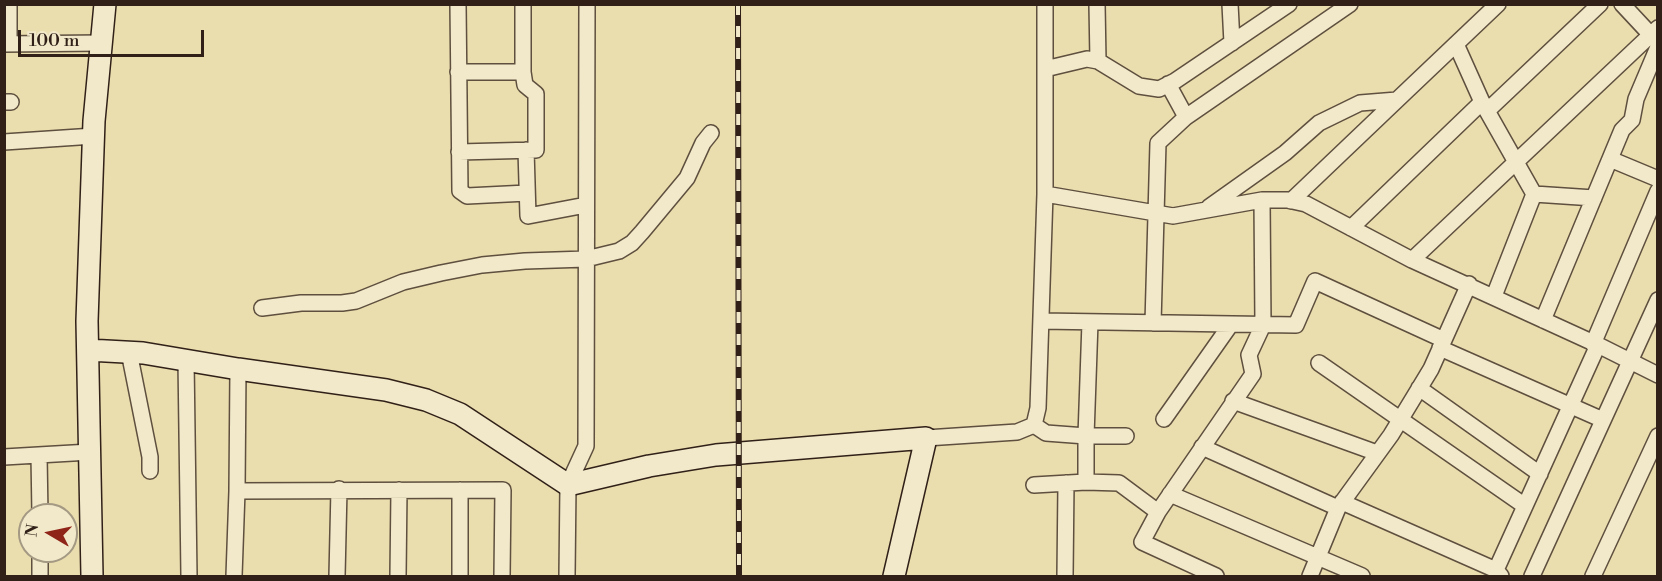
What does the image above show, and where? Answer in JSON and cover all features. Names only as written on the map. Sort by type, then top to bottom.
[{"type":"street","points":[[9,4],[7,44],[102,43]]},
{"type":"street","points":[[92,576],[88,350],[94,136],[105,4]]},
{"type":"street","points":[[458,4],[460,191],[467,196],[527,193]]},
{"type":"street","points":[[459,152],[536,150],[536,94],[525,85],[523,72],[523,4]]},
{"type":"street","points":[[567,576],[568,485],[586,446],[586,4]]},
{"type":"street","points":[[1034,425],[1038,408],[1045,194],[1045,4]]},
{"type":"street","points":[[1097,4],[1098,61]]},
{"type":"street","points":[[1230,4],[1232,43]]},
{"type":"street","points":[[1045,69],[1086,59],[1098,61],[1139,86],[1159,89],[1232,43],[1270,10],[1289,4]]},
{"type":"street","points":[[1153,323],[1158,143],[1186,117],[1350,4]]},
{"type":"street","points":[[1291,201],[1498,4]]},
{"type":"street","points":[[1351,228],[1600,4]]},
{"type":"street","points":[[1622,4],[1655,36]]},
{"type":"street","points":[[1543,320],[1622,130],[1632,120],[1655,36]]},
{"type":"street","points":[[1412,260],[1516,161],[1655,36]]},
{"type":"street","points":[[1456,44],[1484,106],[1534,194],[1494,297]]},
{"type":"street","points":[[458,72],[523,72]]},
{"type":"street","points":[[1168,84],[1186,117]]},
{"type":"street","points":[[1204,211],[1285,153],[1319,123],[1360,104],[1397,100]]},
{"type":"street","points":[[262,308],[302,303],[356,301],[403,282],[482,265],[586,259],[619,251],[632,243],[687,178],[703,143],[711,133]]},
{"type":"street","points":[[4,142],[94,136]]},
{"type":"street","points":[[526,150],[528,216],[586,205]]},
{"type":"street","points":[[1610,159],[1658,179]]},
{"type":"street","points":[[1202,447],[1498,573],[1525,506],[1571,405],[1658,191]]},
{"type":"street","points":[[1045,194],[1173,216],[1262,200],[1306,204],[1412,260],[1468,284],[1658,375]]},
{"type":"street","points":[[1534,194],[1594,198]]},
{"type":"street","points":[[1216,576],[1187,570],[1143,542],[1158,512],[1253,374],[1250,355],[1263,325],[1262,200]]},
{"type":"street","points":[[1041,321],[1296,325],[1316,281],[1603,420]]},
{"type":"street","points":[[1310,576],[1340,505],[1401,419],[1419,388],[1442,344],[1468,284]]},
{"type":"street","points":[[1532,576],[1658,300]]},
{"type":"street","points":[[1086,482],[1090,322]]},
{"type":"street","points":[[1164,419],[1231,324]]},
{"type":"street","points":[[88,350],[129,352],[386,390],[446,406],[568,485],[649,466],[716,455],[1017,432],[1034,425]]},
{"type":"street","points":[[129,352],[150,457],[150,471]]},
{"type":"street","points":[[186,360],[189,576]]},
{"type":"street","points":[[1319,363],[1525,506]]},
{"type":"street","points":[[234,576],[238,369]]},
{"type":"street","points":[[1419,388],[1540,474]]},
{"type":"street","points":[[1233,401],[1377,453]]},
{"type":"street","points":[[1034,425],[1046,433],[1126,436]]},
{"type":"street","points":[[1593,576],[1658,436]]},
{"type":"street","points":[[894,576],[926,438]]},
{"type":"street","points":[[4,457],[90,452]]},
{"type":"street","points":[[39,455],[40,503]]},
{"type":"street","points":[[1065,576],[1066,483]]},
{"type":"street","points":[[1034,485],[1119,483],[1158,512]]},
{"type":"street","points":[[337,576],[339,489]]},
{"type":"street","points":[[398,576],[399,490]]},
{"type":"street","points":[[460,490],[460,576]]},
{"type":"street","points":[[237,491],[503,490],[502,576]]},
{"type":"street","points":[[1170,494],[1362,576]]},
{"type":"railway","points":[[738,4],[739,576]]}]
